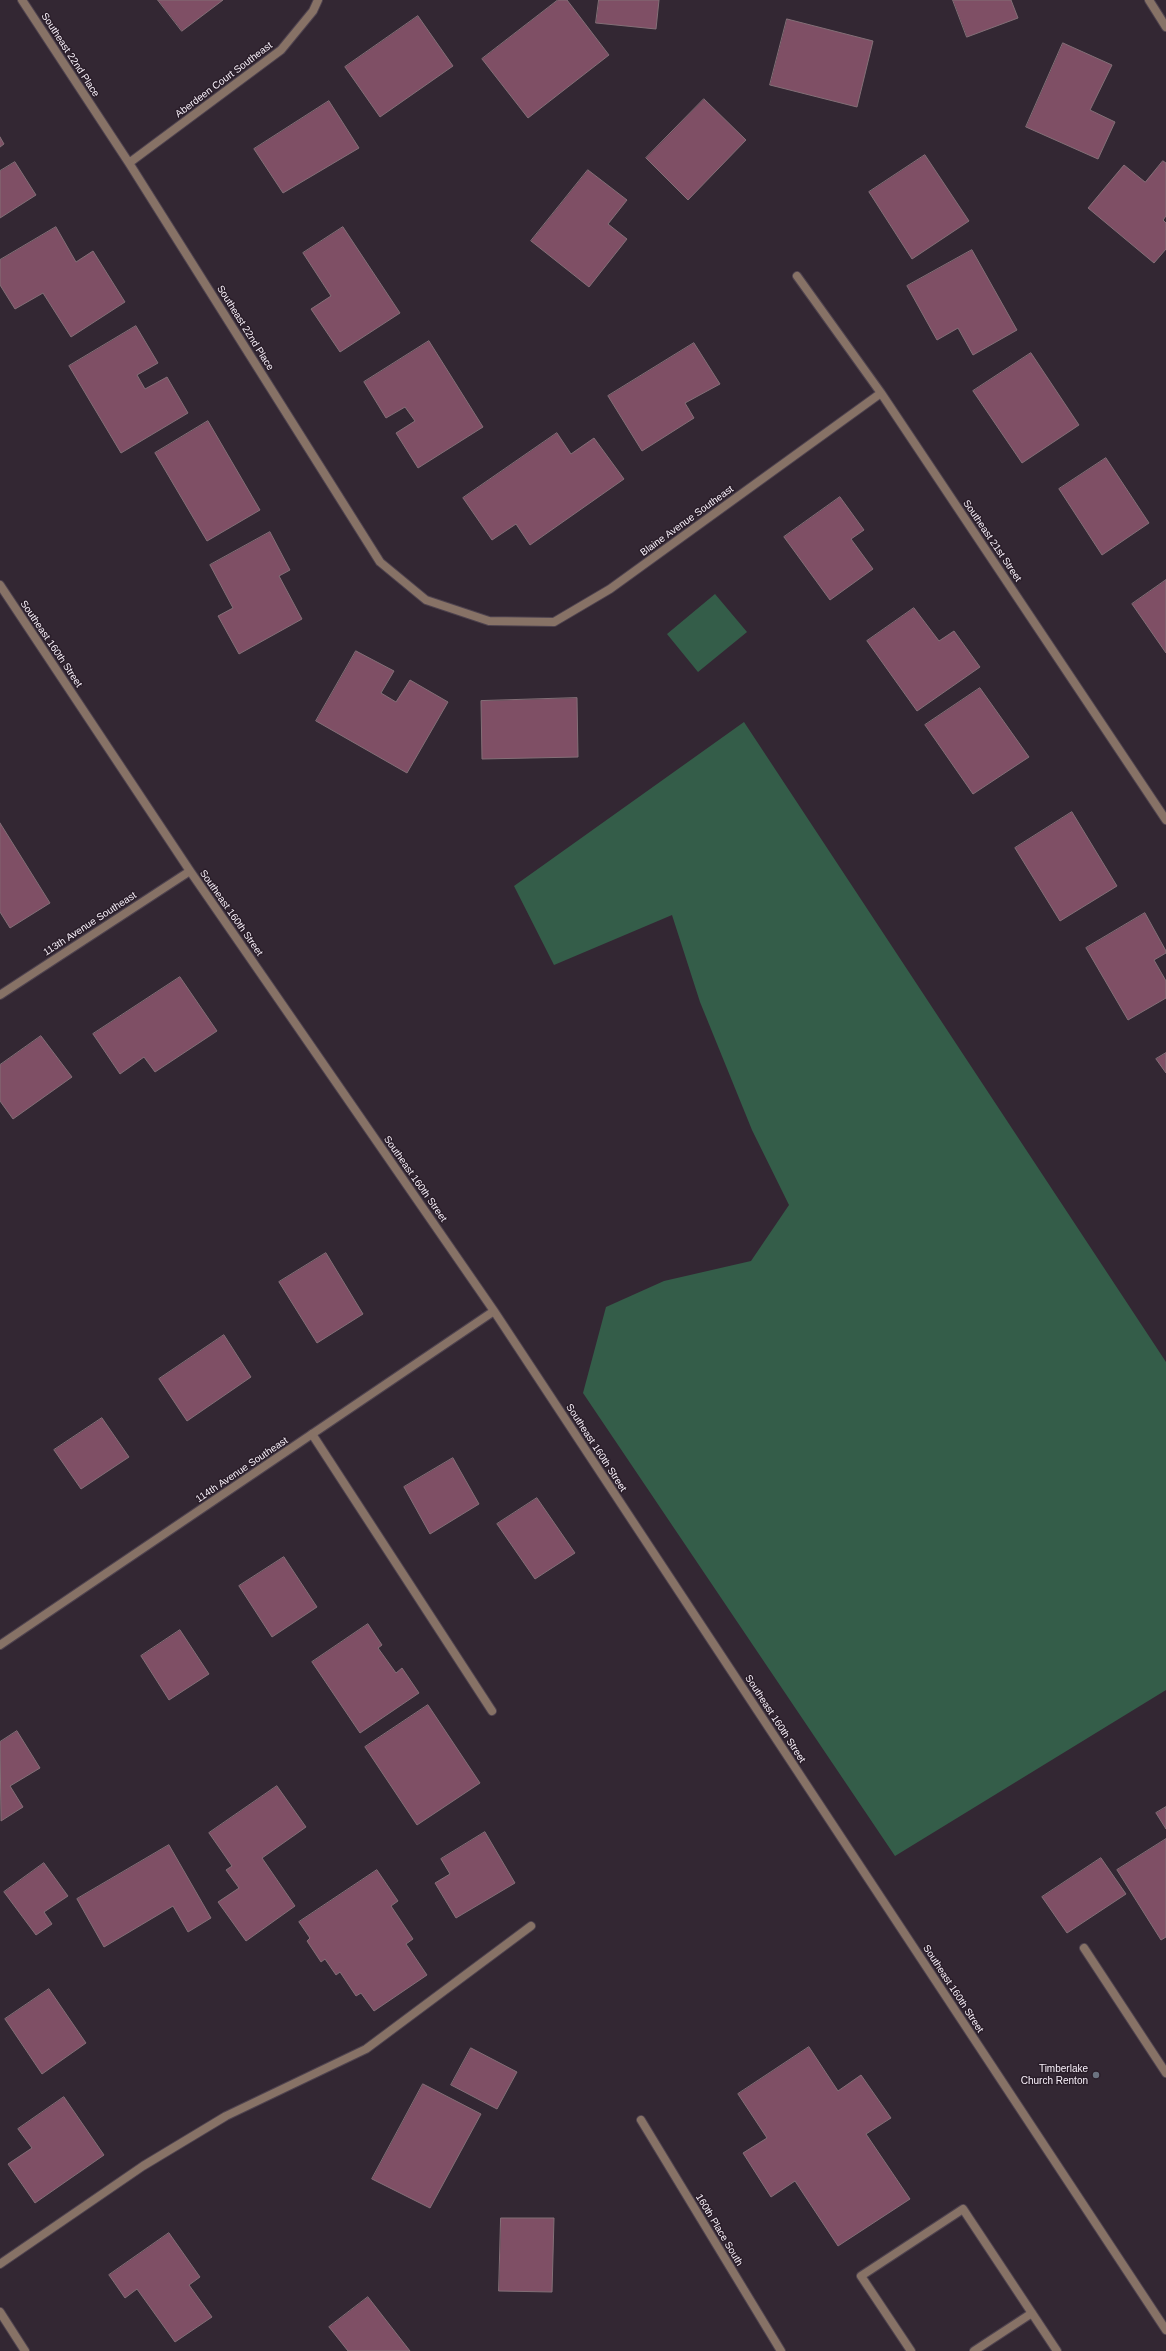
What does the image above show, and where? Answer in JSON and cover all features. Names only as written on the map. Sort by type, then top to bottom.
[{"type":"street","name":"Southeast 22nd Place","points":[[22,0],[129,163],[380,562],[426,600],[489,622]]},
{"type":"street","name":"Aberdeen Court Southeast","points":[[129,163],[281,50],[313,11],[318,0]]},
{"type":"street","points":[[1149,0],[1166,27]]},
{"type":"street","name":"Southeast 21st Street","points":[[797,276],[881,393],[1166,820]]},
{"type":"street","name":"Blaine Avenue Southeast","points":[[489,622],[554,622],[610,589],[881,393]]},
{"type":"street","name":"Southeast 160th Street","points":[[0,584],[190,871],[494,1311],[1166,2330]]},
{"type":"street","name":"113th Avenue Southeast","points":[[0,995],[190,871]]},
{"type":"street","name":"114th Avenue Southeast","points":[[0,1645],[494,1311]]},
{"type":"street","points":[[312,1434],[492,1711]]},
{"type":"street","points":[[0,2264],[143,2166],[226,2116],[366,2049],[531,1926]]},
{"type":"street","points":[[1084,1948],[1166,2073]]},
{"type":"street","name":"160th Place South","points":[[640,2120],[781,2351]]},
{"type":"street","points":[[911,2351],[861,2276],[963,2209],[1057,2351]]},
{"type":"street","points":[[0,2312],[26,2351]]},
{"type":"street","points":[[974,2351],[1032,2313]]},
{"type":"green space","points":[[715,594],[747,632],[698,672],[667,634]]},
{"type":"green space","points":[[744,722],[1166,1362],[1166,1690],[895,1856],[583,1393],[606,1307],[664,1281],[751,1261],[789,1205],[752,1130],[700,1002],[672,915],[554,965],[514,886]]},
{"type":"building","points":[[158,0],[223,0],[182,31]]},
{"type":"building","points":[[558,0],[567,0],[609,55],[528,118],[482,59]]},
{"type":"building","points":[[599,0],[659,0],[656,29],[596,23]]},
{"type":"building","points":[[953,0],[1011,0],[1018,18],[967,37]]},
{"type":"building","points":[[418,16],[453,66],[380,117],[345,67]]},
{"type":"building","points":[[787,19],[873,41],[857,107],[770,85]]},
{"type":"building","points":[[1063,43],[1112,65],[1090,110],[1115,122],[1098,159],[1026,127]]},
{"type":"building","points":[[704,99],[746,140],[688,200],[646,158]]},
{"type":"building","points":[[329,101],[359,148],[283,193],[254,149]]},
{"type":"building","points":[[0,137],[4,144],[0,147]]},
{"type":"building","points":[[925,155],[969,221],[912,259],[869,192]]},
{"type":"building","points":[[1163,161],[1166,163],[1166,216],[1163,220],[1166,223],[1166,249],[1154,263],[1088,208],[1124,165],[1145,182]]},
{"type":"building","points":[[15,162],[36,195],[0,218],[0,171]]},
{"type":"building","points":[[588,170],[627,200],[608,224],[627,239],[589,287],[531,241]]},
{"type":"building","points":[[56,227],[76,262],[93,251],[125,302],[71,337],[43,293],[15,309],[0,285],[0,260]]},
{"type":"building","points":[[343,227],[400,313],[340,352],[311,309],[331,296],[303,253]]},
{"type":"building","points":[[972,250],[1017,330],[973,355],[958,328],[937,340],[907,286]]},
{"type":"building","points":[[136,326],[158,363],[137,375],[145,389],[167,377],[188,413],[121,453],[69,366]]},
{"type":"building","points":[[429,341],[483,427],[418,468],[396,433],[415,421],[405,407],[386,418],[364,382]]},
{"type":"building","points":[[694,343],[720,384],[685,403],[694,418],[642,451],[608,396]]},
{"type":"building","points":[[1031,353],[1079,425],[1022,463],[973,391]]},
{"type":"building","points":[[208,421],[260,510],[207,541],[155,453]]},
{"type":"building","points":[[557,433],[571,454],[594,438],[624,479],[530,545],[516,524],[492,540],[463,498]]},
{"type":"building","points":[[1106,458],[1149,523],[1102,555],[1059,489]]},
{"type":"building","points":[[840,497],[864,530],[851,539],[873,569],[830,600],[784,537]]},
{"type":"building","points":[[270,532],[290,570],[279,576],[302,619],[239,654],[218,616],[233,608],[210,565]]},
{"type":"building","points":[[1166,580],[1166,653],[1132,604]]},
{"type":"building","points":[[914,608],[939,641],[954,631],[980,667],[917,711],[867,641]]},
{"type":"building","points":[[356,651],[394,671],[381,693],[396,702],[410,680],[448,702],[407,773],[316,721]]},
{"type":"building","points":[[980,688],[1029,757],[973,794],[925,725]]},
{"type":"building","points":[[577,698],[578,757],[482,759],[481,701]]},
{"type":"building","points":[[1072,812],[1117,886],[1060,921],[1015,848]]},
{"type":"building","points":[[0,823],[50,903],[10,928],[0,912]]},
{"type":"building","points":[[1145,913],[1166,951],[1166,953],[1154,960],[1166,981],[1166,998],[1128,1020],[1086,948]]},
{"type":"building","points":[[180,977],[217,1031],[155,1072],[144,1057],[120,1074],[93,1034]]},
{"type":"building","points":[[41,1036],[72,1077],[13,1119],[0,1101],[0,1065]]},
{"type":"building","points":[[1166,1053],[1166,1073],[1156,1059]]},
{"type":"building","points":[[326,1253],[363,1314],[317,1343],[279,1282]]},
{"type":"building","points":[[224,1335],[251,1377],[187,1421],[159,1379]]},
{"type":"building","points":[[102,1418],[129,1457],[81,1489],[54,1450]]},
{"type":"building","points":[[453,1458],[479,1504],[430,1534],[404,1487]]},
{"type":"building","points":[[537,1498],[575,1553],[535,1579],[497,1524]]},
{"type":"building","points":[[284,1557],[317,1607],[272,1637],[239,1586]]},
{"type":"building","points":[[368,1624],[382,1645],[378,1648],[396,1673],[402,1668],[419,1693],[360,1733],[312,1662]]},
{"type":"building","points":[[180,1630],[209,1674],[169,1700],[141,1656]]},
{"type":"building","points":[[428,1705],[480,1783],[417,1825],[365,1747]]},
{"type":"building","points":[[17,1731],[40,1768],[10,1786],[23,1807],[1,1821],[0,1742]]},
{"type":"building","points":[[277,1786],[306,1827],[262,1858],[295,1906],[246,1941],[218,1902],[239,1888],[226,1870],[232,1866],[209,1833]]},
{"type":"building","points":[[1166,1807],[1166,1829],[1156,1813]]},
{"type":"building","points":[[485,1832],[515,1883],[456,1918],[435,1883],[450,1874],[441,1859]]},
{"type":"building","points":[[1166,1839],[1166,1937],[1161,1940],[1117,1870]]},
{"type":"building","points":[[169,1845],[211,1918],[188,1932],[173,1906],[104,1947],[77,1899]]},
{"type":"building","points":[[1101,1858],[1126,1894],[1067,1933],[1042,1897]]},
{"type":"building","points":[[44,1863],[68,1896],[44,1912],[52,1924],[36,1935],[4,1892]]},
{"type":"building","points":[[377,1870],[398,1901],[391,1906],[413,1939],[406,1944],[427,1975],[374,2011],[361,1993],[356,1996],[340,1972],[336,1975],[325,1959],[321,1962],[307,1941],[310,1938],[299,1922]]},
{"type":"building","points":[[49,1989],[86,2043],[42,2074],[5,2019]]},
{"type":"building","points":[[809,2047],[838,2091],[861,2075],[891,2118],[866,2134],[910,2199],[838,2246],[795,2181],[771,2197],[743,2153],[767,2138],[738,2094]]},
{"type":"building","points":[[471,2048],[517,2072],[497,2109],[451,2085]]},
{"type":"building","points":[[423,2084],[481,2114],[430,2208],[372,2179]]},
{"type":"building","points":[[64,2097],[104,2155],[35,2203],[8,2164],[32,2148],[18,2129]]},
{"type":"building","points":[[501,2218],[554,2218],[552,2292],[499,2291]]},
{"type":"building","points":[[169,2233],[200,2277],[189,2285],[212,2317],[175,2342],[137,2289],[125,2298],[109,2275]]},
{"type":"building","points":[[368,2297],[410,2351],[348,2351],[329,2327]]},
{"type":"place","name":"Timberlake Church Renton","points":[[1096,2075]]}]
